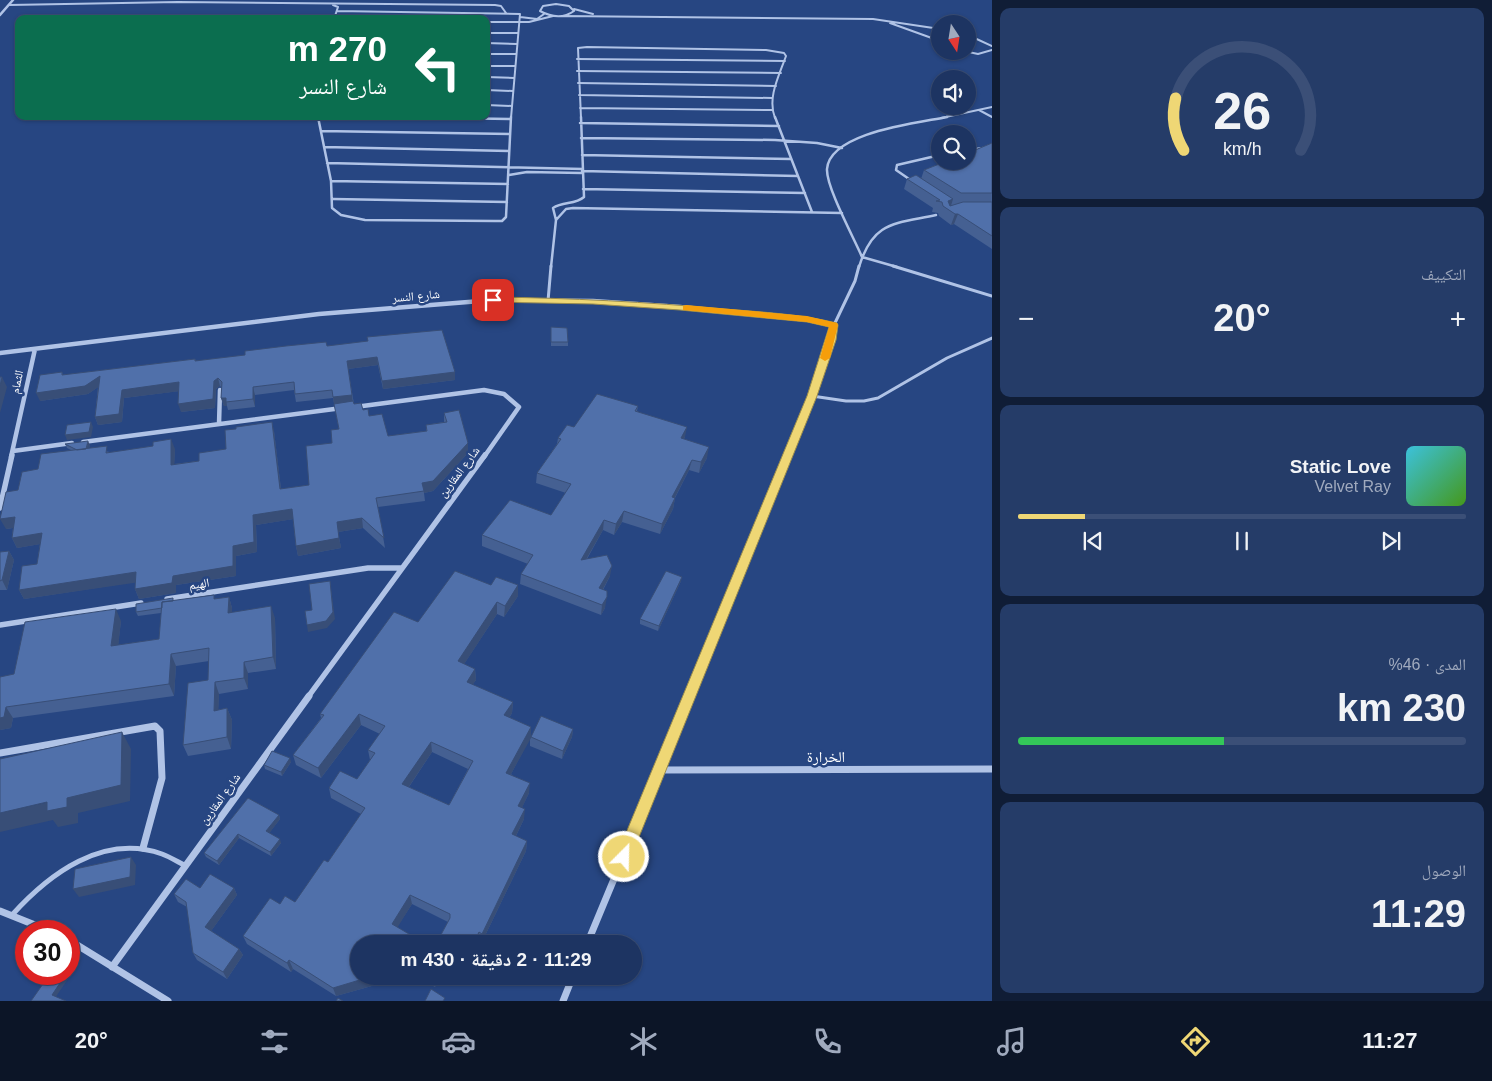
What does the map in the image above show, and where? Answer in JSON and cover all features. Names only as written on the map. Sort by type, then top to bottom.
[{"type":"street","points":[[0,14],[13,0]]},
{"type":"street","name":"شارع النسر","points":[[0,353],[320,314],[493,300],[593,302],[680,308],[807,319],[834,325]]},
{"type":"street","points":[[591,935],[812,396],[831,340],[834,325]]},
{"type":"street","name":"الثمام","points":[[0,508],[35,349]]},
{"type":"street","points":[[219,424],[220,390]]},
{"type":"street","name":"شارع المقارين","points":[[13,451],[484,390],[500,392],[513,400],[519,407],[112,967]]},
{"type":"street","name":"الهيم","points":[[155,601],[368,568],[402,568]]},
{"type":"street","points":[[0,625],[146,602]]},
{"type":"street","points":[[0,753],[155,726],[160,731],[162,778],[143,848]]},
{"type":"street","name":"الخرارة","points":[[660,770],[992,769]]},
{"type":"street","points":[[0,911],[22,920]]},
{"type":"street","points":[[80,947],[168,1001]]},
{"type":"street","points":[[563,1001],[569,985]]},
{"type":"lane","points":[[9,5],[178,2],[495,5],[501,6],[506,14]]},
{"type":"lane","points":[[326,3],[337,6],[336,15]]},
{"type":"lane","points":[[603,15],[574,9],[565,5],[551,4],[540,9],[544,14],[553,16],[873,18],[931,28]]},
{"type":"lane","points":[[562,16],[571,14],[574,9]]},
{"type":"lane","points":[[337,11],[520,14],[520,17],[537,18],[544,14]]},
{"type":"lane","points":[[490,22],[519,23],[544,20],[553,16]]},
{"type":"lane","points":[[319,120],[331,182],[332,208],[336,212],[348,218],[365,220],[502,221],[506,217],[511,119],[520,17]]},
{"type":"lane","points":[[873,18],[931,37]]},
{"type":"lane","points":[[490,33],[518,33]]},
{"type":"lane","points":[[976,39],[992,46]]},
{"type":"lane","points":[[490,43],[517,44]]},
{"type":"lane","points":[[584,208],[577,70],[578,48],[775,50],[786,55],[772,98],[772,110],[812,212]]},
{"type":"lane","points":[[976,54],[992,50]]},
{"type":"lane","points":[[490,54],[516,54]]},
{"type":"lane","points":[[577,60],[784,61]]},
{"type":"lane","points":[[490,66],[516,66]]},
{"type":"lane","points":[[577,70],[781,73]]},
{"type":"lane","points":[[490,77],[514,78]]},
{"type":"lane","points":[[578,83],[776,86]]},
{"type":"lane","points":[[490,90],[513,91]]},
{"type":"lane","points":[[579,95],[772,98]]},
{"type":"lane","points":[[490,105],[512,106]]},
{"type":"lane","points":[[992,107],[860,136],[834,153],[827,168],[829,183],[862,257],[992,296]]},
{"type":"lane","points":[[580,108],[772,110]]},
{"type":"lane","points":[[979,110],[992,117]]},
{"type":"lane","points":[[490,119],[511,119]]},
{"type":"lane","points":[[580,124],[779,126]]},
{"type":"lane","points":[[321,131],[510,134]]},
{"type":"lane","points":[[581,138],[785,141],[842,148]]},
{"type":"lane","points":[[324,147],[509,150]]},
{"type":"lane","points":[[976,149],[992,148]]},
{"type":"lane","points":[[582,155],[790,158]]},
{"type":"lane","points":[[914,183],[896,170],[897,165],[931,157]]},
{"type":"lane","points":[[327,163],[509,166],[582,171]]},
{"type":"lane","points":[[509,175],[527,172],[582,171],[798,176]]},
{"type":"lane","points":[[331,182],[508,184]]},
{"type":"lane","points":[[583,190],[805,193]]},
{"type":"lane","points":[[333,199],[507,202]]},
{"type":"lane","points":[[548,301],[556,220],[553,208],[583,200]]},
{"type":"lane","points":[[556,220],[566,210],[584,208],[842,213]]},
{"type":"lane","points":[[834,325],[855,281],[862,257],[874,235],[879,230],[898,222],[936,215]]},
{"type":"lane","points":[[812,396],[846,401],[864,401],[878,398],[947,358],[992,338]]},
{"type":"lane","points":[[12,916],[41,885],[74,863],[109,850],[143,848],[166,854],[186,866]]},
{"type":"building","points":[[992,143],[992,193],[961,193],[924,170],[931,167],[931,170],[976,170],[976,150]]},
{"type":"building","points":[[916,175],[953,199],[948,201],[950,206],[963,202],[992,202],[992,236],[943,206],[942,202],[936,201],[940,200],[907,179]]},
{"type":"building","points":[[551,327],[567,328],[568,342],[551,342]]},
{"type":"building","points":[[442,330],[455,372],[382,381],[377,357],[347,361],[352,395],[333,397],[332,390],[295,394],[294,382],[253,387],[253,399],[226,402],[226,398],[221,398],[222,382],[218,378],[214,381],[213,399],[178,404],[179,382],[122,390],[119,414],[95,417],[100,376],[85,386],[36,393],[40,375],[62,372],[62,375],[195,359],[195,361],[245,355],[245,351],[326,342],[327,346],[368,341],[367,337]]},
{"type":"building","points":[[597,394],[638,406],[635,411],[687,427],[681,438],[709,447],[701,462],[692,460],[672,497],[675,498],[662,524],[624,511],[616,524],[604,520],[581,560],[607,555],[612,566],[599,588],[607,591],[607,597],[602,605],[521,574],[533,555],[482,535],[510,500],[551,515],[571,484],[537,473],[561,439],[558,438],[567,425],[574,427]]},
{"type":"building","points":[[353,401],[354,404],[361,403],[363,410],[368,409],[369,416],[382,414],[388,436],[427,431],[426,425],[447,422],[444,413],[459,410],[468,443],[433,481],[422,483],[424,491],[376,498],[384,538],[362,518],[337,522],[339,538],[296,546],[292,509],[253,515],[254,542],[233,546],[233,566],[173,576],[172,583],[135,589],[136,572],[19,590],[22,566],[37,564],[42,533],[12,538],[15,517],[0,519],[6,492],[18,490],[22,472],[38,469],[41,454],[107,446],[106,453],[153,446],[153,442],[171,439],[171,465],[199,461],[199,453],[226,449],[225,430],[272,422],[280,489],[309,485],[306,446],[332,443],[331,430],[339,429],[334,404]]},
{"type":"building","points":[[91,422],[89,432],[65,435],[67,425]]},
{"type":"building","points":[[88,441],[86,449],[77,450],[65,444]]},
{"type":"building","points":[[9,551],[2,580],[0,581],[0,552]]},
{"type":"building","points":[[455,571],[491,585],[496,577],[518,585],[505,606],[497,602],[458,661],[475,669],[467,682],[513,702],[504,715],[531,727],[506,773],[530,783],[518,806],[525,809],[512,834],[527,841],[482,934],[479,932],[478,935],[441,935],[450,918],[450,914],[410,895],[392,924],[411,935],[350,935],[350,983],[333,988],[289,960],[287,963],[243,936],[270,898],[280,904],[285,896],[295,902],[324,860],[328,862],[365,808],[329,788],[340,771],[357,779],[375,753],[368,750],[385,726],[359,714],[318,768],[293,755],[324,715],[320,714],[394,612],[418,622]],"holes":[[[431,742],[473,761],[449,805],[402,784]]]},
{"type":"building","points":[[666,571],[682,577],[659,626],[640,619]]},
{"type":"building","points":[[330,581],[333,612],[326,621],[307,625],[305,611],[312,610],[309,584]]},
{"type":"building","points":[[214,595],[214,599],[229,597],[228,613],[271,606],[273,657],[244,662],[244,678],[215,682],[214,711],[227,708],[227,737],[183,745],[188,683],[208,680],[209,648],[171,654],[169,684],[6,707],[4,717],[0,718],[0,677],[14,674],[25,622],[116,609],[111,646],[159,639],[162,602]]},
{"type":"building","points":[[173,598],[173,601],[162,602],[162,608],[136,612],[136,604]]},
{"type":"building","points":[[541,716],[573,729],[563,751],[531,737]]},
{"type":"building","points":[[122,732],[121,785],[67,798],[67,807],[47,811],[47,802],[0,813],[0,759]]},
{"type":"building","points":[[272,751],[290,758],[281,772],[264,765]]},
{"type":"building","points":[[248,798],[279,815],[266,831],[280,839],[270,852],[238,834],[217,861],[204,853]]},
{"type":"building","points":[[131,857],[130,877],[73,889],[75,869]]},
{"type":"building","points":[[210,874],[234,888],[205,927],[239,949],[223,972],[193,953],[186,902],[174,894],[186,879],[200,888]]},
{"type":"building","points":[[42,985],[59,985],[52,995],[66,1001],[31,1001]]},
{"type":"building","points":[[431,989],[445,998],[443,1001],[425,1001]]},
{"type":"slow traffic","points":[[686,308],[807,319],[834,325],[825,358]]},
{"type":"route","points":[[493,300],[593,302],[680,308],[807,319],[834,325],[831,340],[812,396],[624,857]]}]
